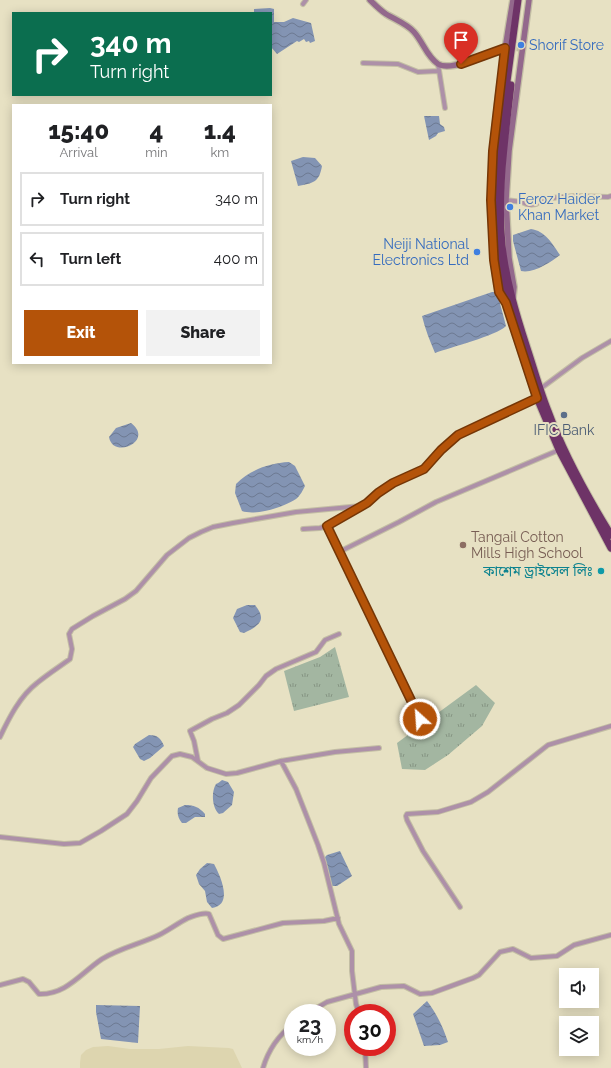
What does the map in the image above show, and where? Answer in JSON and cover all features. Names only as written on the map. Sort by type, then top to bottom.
[{"type":"highway","points":[[518,0],[497,155],[495,193],[496,243],[501,277],[548,412],[580,481],[611,535]]},
{"type":"highway","points":[[523,0],[503,156],[501,199],[502,244],[510,304],[537,398],[559,450],[611,548]]},
{"type":"main road","points":[[370,0],[386,14],[400,21],[414,32],[438,64],[446,66],[461,64],[505,48]]},
{"type":"main road","points":[[510,304],[499,292],[494,260],[491,200],[493,151],[505,48],[513,0]]},
{"type":"main road","points":[[510,304],[514,287],[509,258],[506,200],[510,143],[529,0]]},
{"type":"street","points":[[303,4],[306,0]]},
{"type":"street","points":[[363,63],[398,64],[418,72],[438,71]]},
{"type":"street","points":[[438,64],[445,108]]},
{"type":"street","points":[[506,200],[522,202],[529,205],[551,198],[611,196]]},
{"type":"street","points":[[540,389],[582,358],[611,341]]},
{"type":"street","points":[[303,529],[327,526],[367,503],[378,493],[393,483],[424,469],[441,450],[458,435],[537,398]]},
{"type":"street","points":[[339,552],[436,502],[559,450]]},
{"type":"street","points":[[0,737],[19,702],[36,684],[70,659],[72,649],[69,634],[72,630],[93,616],[125,600],[136,592],[167,555],[189,538],[213,527],[233,523],[296,512],[361,506]]},
{"type":"street","points":[[327,526],[420,719]]},
{"type":"street","points":[[198,761],[194,741],[190,731],[227,713],[239,705],[260,685],[266,676],[276,669],[316,652],[325,640],[339,634]]},
{"type":"street","points":[[460,907],[423,851],[407,820],[407,814],[438,812],[471,802],[488,792],[548,745],[611,726]]},
{"type":"street","points":[[0,836],[64,844],[80,843],[101,832],[127,814],[151,778],[172,756],[180,754],[192,757],[207,768],[226,774],[237,773],[281,761],[335,752],[379,748]]},
{"type":"street","points":[[281,761],[296,789],[318,845],[339,924],[352,951],[352,971],[357,1004]]},
{"type":"street","points":[[0,984],[24,979],[30,982],[39,994],[52,993],[66,988],[102,960],[124,948],[158,936],[188,918],[206,913],[209,914],[218,935],[223,939],[283,923],[324,921],[338,918]]},
{"type":"street","points":[[324,1004],[381,987],[398,985],[404,986],[420,994],[432,993],[479,975],[500,952],[512,949],[531,958],[557,956],[574,945],[611,935]]},
{"type":"street","points":[[263,1068],[270,1050],[284,1031]]},
{"type":"street","points":[[365,1056],[366,1068]]},
{"type":"shaded area","points":[[108,1046],[130,1049],[159,1049],[188,1046],[229,1048],[233,1049],[242,1068],[80,1068],[81,1055],[86,1050],[93,1047]]},
{"type":"green space","points":[[335,647],[349,697],[294,711],[284,671],[320,657]]},
{"type":"green space","points":[[476,685],[495,703],[482,726],[448,755],[425,770],[402,769],[397,743]]},
{"type":"water","points":[[254,9],[274,9],[274,22],[284,22],[293,18],[311,23],[315,41],[310,43],[309,41],[306,42],[304,39],[299,42],[297,41],[277,54],[272,48],[272,12],[254,12]]},
{"type":"water","points":[[424,116],[439,116],[440,124],[444,127],[445,131],[438,133],[429,140]]},
{"type":"water","points":[[303,157],[315,158],[322,166],[321,172],[317,179],[311,183],[298,186],[291,161]]},
{"type":"water","points":[[531,229],[544,235],[560,255],[547,264],[536,269],[531,271],[521,271],[513,241],[513,235]]},
{"type":"water","points":[[492,292],[497,292],[506,326],[493,334],[435,353],[422,316]]},
{"type":"water","points":[[131,423],[137,430],[138,436],[136,441],[124,447],[118,447],[112,444],[109,437],[116,428]]},
{"type":"water","points":[[289,462],[295,466],[305,486],[297,498],[284,505],[262,512],[242,511],[235,493],[236,484],[247,475],[260,468]]},
{"type":"water","points":[[247,605],[255,605],[261,615],[261,619],[257,625],[244,633],[240,632],[233,618],[237,609]]},
{"type":"water","points":[[149,735],[158,738],[162,741],[164,746],[144,761],[140,759],[133,747]]},
{"type":"water","points":[[222,780],[228,782],[234,792],[232,805],[223,813],[219,814],[215,808],[213,791],[216,784]]},
{"type":"water","points":[[185,805],[198,808],[205,814],[205,817],[195,817],[186,823],[182,823],[178,816],[178,808]]},
{"type":"water","points":[[340,851],[352,876],[337,886],[331,886],[324,858],[327,855]]},
{"type":"water","points":[[207,863],[214,864],[224,889],[224,896],[219,906],[212,908],[207,902],[205,891],[199,884],[196,875]]},
{"type":"water","points":[[427,1001],[434,1011],[448,1042],[440,1045],[424,1046],[413,1014]]},
{"type":"water","points":[[96,1005],[140,1006],[138,1043],[101,1039]]},
{"type":"tunnel","points":[[508,48],[522,49]]},
{"type":"place","name":"Shorif Store","points":[[521,45]]},
{"type":"place","name":"Feroz Haider Khan Market","points":[[510,207]]},
{"type":"place","name":"Neiji National Electronics Ltd","points":[[477,252]]},
{"type":"place","name":"IFIC Bank","points":[[564,415]]},
{"type":"place","name":"Tangail Cotton Mills High School","points":[[463,545]]},
{"type":"place","name":"কাশেম ড্রাইসেল লিঃ","points":[[601,571]]},
{"type":"route","points":[[420,719],[327,526],[367,503],[378,493],[393,483],[424,469],[441,450],[458,435],[537,398],[506,303],[499,292],[494,260],[491,200],[493,151],[505,48],[461,64]]}]
